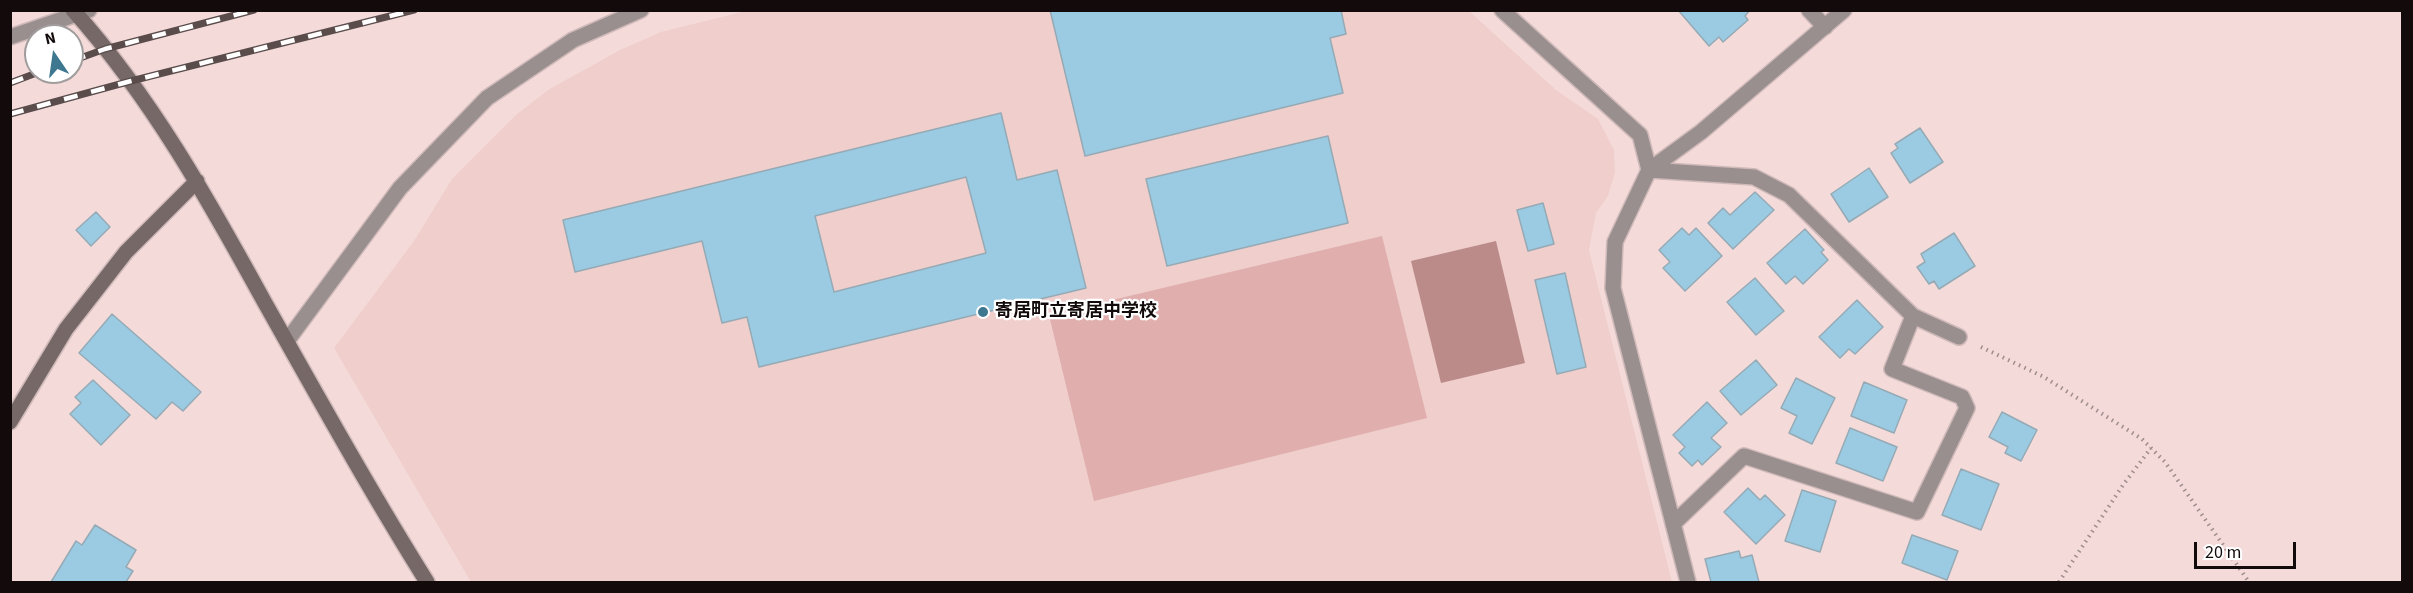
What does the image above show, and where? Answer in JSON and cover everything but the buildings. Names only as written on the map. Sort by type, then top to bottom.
[{"type":"street","points":[[287,341],[400,188],[487,98],[573,40],[641,10]]},
{"type":"street","points":[[1502,10],[1640,135],[1649,170]]},
{"type":"street","points":[[1809,10],[1825,27]]},
{"type":"street","points":[[1688,582],[1613,288],[1615,242],[1649,170],[1701,132],[1844,10]]},
{"type":"street","points":[[10,37],[80,12],[131,81],[197,180],[287,341],[427,582]]},
{"type":"street","points":[[1649,170],[1754,177],[1789,195],[1913,316],[1959,337]]},
{"type":"street","points":[[10,422],[73,320],[126,252],[197,180]]},
{"type":"street","points":[[1673,524],[1744,456],[1917,512],[1967,408],[1962,397],[1892,369],[1913,316]]},
{"type":"path","points":[[1959,337],[2044,377],[2142,439],[2165,462],[2249,582]]},
{"type":"path","points":[[2059,582],[2123,485],[2151,448]]},
{"type":"shaded area","name":"寄居町立寄居中学校","points":[[750,10],[1469,11],[1556,90],[1598,119],[1614,150],[1615,172],[1608,196],[1596,213],[1589,250],[1672,582],[471,582],[334,348],[414,241],[452,179],[516,115],[548,90],[620,50],[661,32]]},
{"type":"shaded area","points":[[1382,236],[1427,418],[1094,501],[1049,315]]},
{"type":"shaded area","points":[[1496,241],[1525,363],[1441,383],[1411,261]]},
{"type":"railway","points":[[84,57],[105,49],[254,10]]},
{"type":"railway","points":[[10,114],[414,10]]},
{"type":"railway","points":[[10,83],[24,78]]},
{"type":"place","name":"寄居町立寄居中学校","points":[[983,312]]}]
